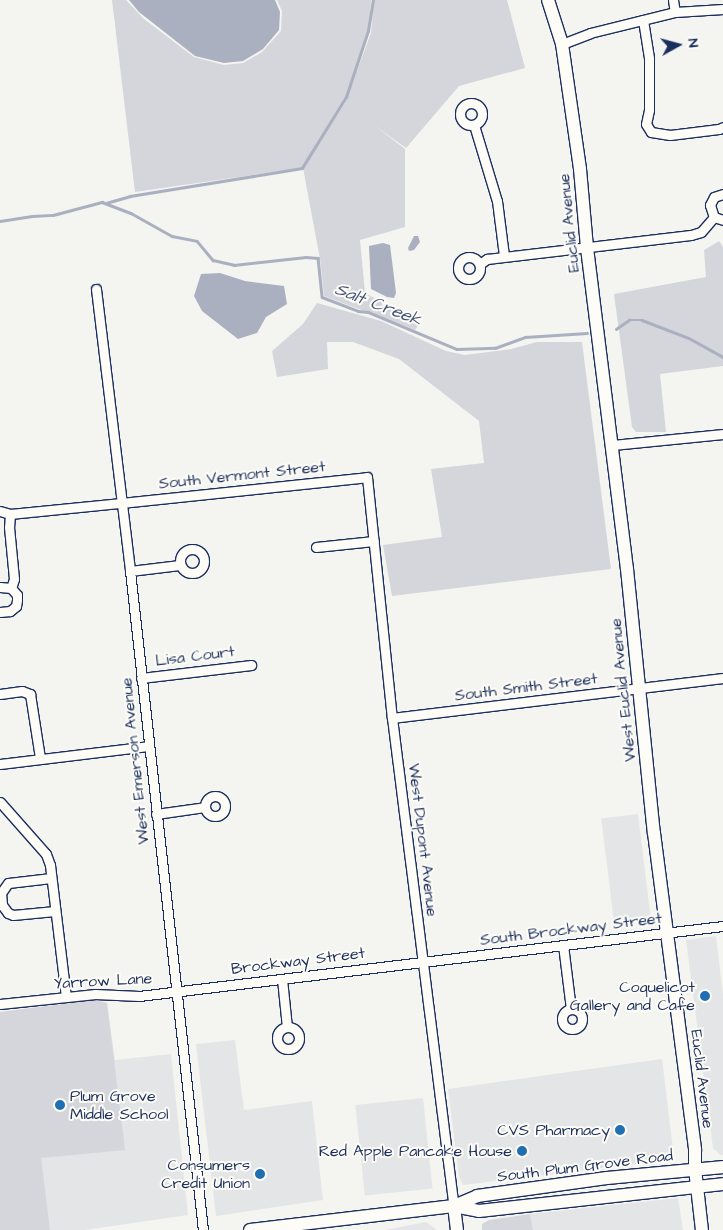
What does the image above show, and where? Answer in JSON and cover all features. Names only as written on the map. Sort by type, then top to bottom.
[{"type":"main road","name":"Euclid Avenue","points":[[548,0],[562,44],[580,168],[587,248],[612,445]]},
{"type":"main road","name":"West Euclid Avenue","points":[[612,445],[654,833],[668,932]]},
{"type":"main road","name":"Euclid Avenue","points":[[668,932],[695,1150],[695,1170],[702,1230]]},
{"type":"main road","name":"South Plum Grove Road","points":[[250,1230],[454,1206],[477,1196],[607,1178],[723,1167]]},
{"type":"main road","name":"South Plum Grove Road","points":[[454,1206],[479,1211],[723,1184]]},
{"type":"main road","points":[[454,1206],[457,1230]]},
{"type":"street","points":[[673,0],[675,12]]},
{"type":"street","points":[[562,44],[590,33],[675,12],[723,9]]},
{"type":"street","points":[[642,20],[649,59],[649,110],[646,124],[651,132],[670,135],[719,130],[723,127]]},
{"type":"street","points":[[474,125],[497,201],[504,256]]},
{"type":"street","points":[[480,264],[487,259],[504,256],[691,235],[701,232],[719,219],[710,210],[712,201],[723,194]]},
{"type":"street","name":"West Emerson Avenue","points":[[96,289],[130,571],[203,1230]]},
{"type":"street","points":[[612,445],[723,434]]},
{"type":"street","name":"South Vermont Street","points":[[10,514],[367,477]]},
{"type":"street","name":"West Dupont Avenue","points":[[367,477],[392,718],[454,1206]]},
{"type":"street","points":[[0,511],[10,514],[9,526],[14,579],[11,588]]},
{"type":"street","points":[[316,547],[374,541]]},
{"type":"street","points":[[130,571],[180,565]]},
{"type":"street","points":[[0,587],[11,588],[17,595],[16,606],[10,612],[0,612]]},
{"type":"street","name":"Lisa Court","points":[[141,678],[251,665]]},
{"type":"street","name":"South Smith Street","points":[[392,718],[723,678]]},
{"type":"street","points":[[0,694],[22,691],[30,694],[40,758]]},
{"type":"street","points":[[0,764],[148,746]]},
{"type":"street","points":[[0,802],[46,854],[51,878],[66,997]]},
{"type":"street","points":[[156,814],[205,808]]},
{"type":"street","points":[[51,878],[8,883],[1,894],[2,906],[8,914],[13,915],[55,911]]},
{"type":"street","name":"South Brockway Street","points":[[423,961],[723,926]]},
{"type":"street","points":[[563,945],[571,1009]]},
{"type":"street","name":"Brockway Street","points":[[177,991],[423,961]]},
{"type":"street","points":[[282,978],[287,1027]]},
{"type":"street","name":"Yarrow Lane","points":[[0,1004],[95,994],[139,996],[177,991]]},
{"type":"shaded area","points":[[112,0],[126,0],[144,19],[194,57],[224,65],[243,63],[262,52],[281,31],[282,11],[277,0],[371,0],[369,29],[344,101],[302,168],[135,192]]},
{"type":"shaded area","points":[[374,0],[507,0],[525,68],[459,86],[406,148],[374,125],[405,149],[405,227],[360,240],[365,293],[420,323],[415,330],[324,296],[320,259],[303,168],[345,103],[371,33]]},
{"type":"shaded area","points":[[719,241],[723,247],[723,366],[660,374],[666,432],[636,432],[632,427],[614,294],[706,277],[704,250]]},
{"type":"shaded area","points":[[317,303],[381,321],[446,351],[465,355],[511,349],[537,342],[582,342],[611,569],[392,596],[383,545],[442,537],[431,469],[484,463],[479,421],[399,359],[353,342],[327,342],[328,369],[277,377],[272,351],[303,324]]},
{"type":"shaded area","points":[[638,814],[651,918],[614,923],[601,819]]},
{"type":"shaded area","points":[[716,936],[723,995],[723,1155],[713,1148],[686,940]]},
{"type":"shaded area","points":[[95,1000],[107,1003],[115,1060],[171,1054],[188,1215],[85,1230],[0,1230],[0,1012]]},
{"type":"shaded area","name":"Plum Grove Middle School","points":[[95,1000],[107,1003],[125,1150],[41,1158],[50,1230],[0,1230],[0,1012]]},
{"type":"shaded area","points":[[235,1040],[244,1110],[312,1101],[323,1200],[216,1216],[196,1044]]},
{"type":"shaded area","points":[[662,1059],[673,1149],[661,1161],[463,1185],[459,1177],[448,1089]]},
{"type":"shaded area","points":[[423,1098],[433,1189],[365,1196],[355,1105]]},
{"type":"shaded area","points":[[678,1198],[683,1230],[533,1230],[530,1214]]},
{"type":"shaded area","points":[[530,1214],[533,1230],[482,1230],[482,1224],[489,1220]]},
{"type":"shaded area","points":[[426,1222],[437,1230],[385,1230]]},
{"type":"water","points":[[129,0],[275,0],[280,12],[279,30],[263,49],[243,61],[224,63],[195,56],[139,12]]},
{"type":"water","points":[[414,236],[418,236],[420,242],[414,250],[409,251],[408,248]]},
{"type":"water","points":[[383,243],[390,245],[396,293],[394,298],[387,297],[371,289],[369,246]]},
{"type":"water","points":[[220,273],[245,281],[284,286],[287,304],[266,317],[257,333],[238,339],[202,311],[194,296],[201,274]]},
{"type":"waterway","points":[[106,203],[130,196],[302,168],[346,97],[368,31],[373,0]]},
{"type":"waterway","name":"Salt Creek","points":[[0,221],[53,215],[102,202],[131,213],[172,236],[197,241],[213,260],[234,265],[306,257],[318,258],[322,297],[358,311],[368,312],[457,349],[495,348],[525,337],[587,333]]},
{"type":"waterway","name":"Salt Creek","points":[[616,329],[629,320],[642,320],[689,338],[723,357]]},
{"type":"place","name":"Coquelicot Gallery and Cafe","points":[[705,996]]},
{"type":"place","name":"Plum Grove Middle School","points":[[60,1105]]},
{"type":"place","name":"CVS Pharmacy","points":[[620,1130]]},
{"type":"place","name":"Red Apple Pancake House","points":[[522,1151]]},
{"type":"place","name":"Consumers Credit Union","points":[[260,1174]]}]
